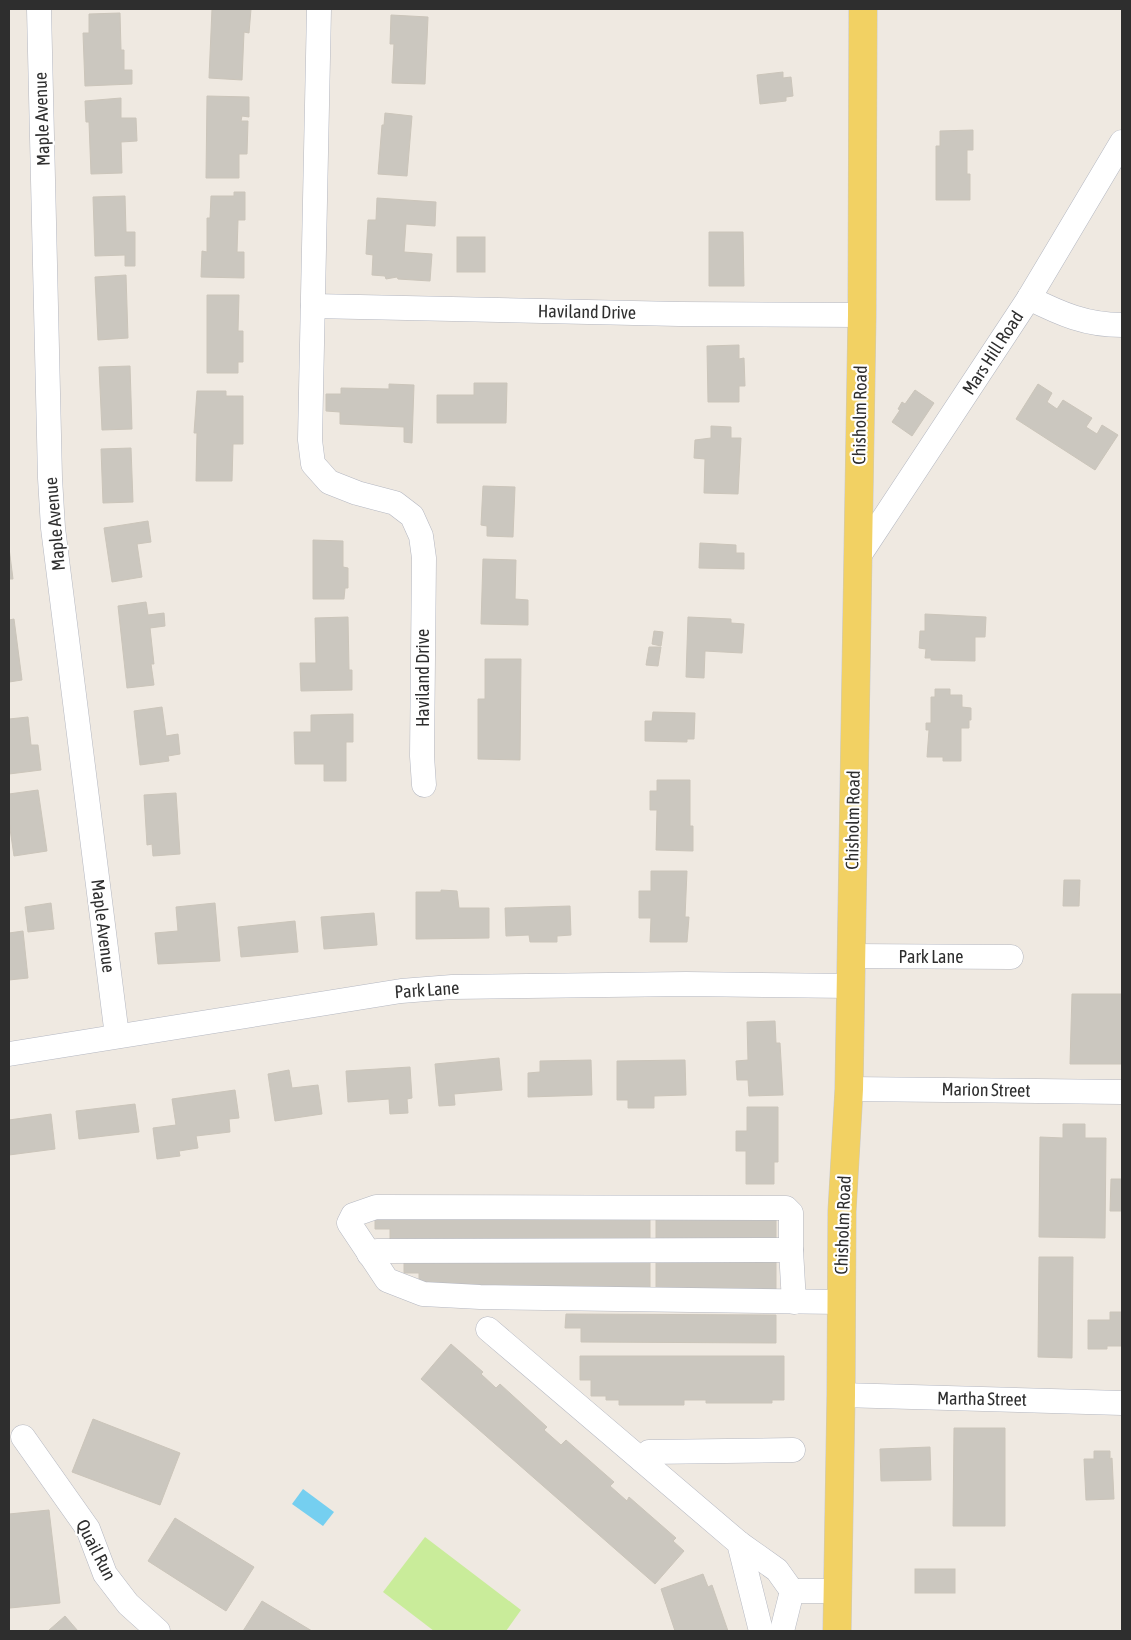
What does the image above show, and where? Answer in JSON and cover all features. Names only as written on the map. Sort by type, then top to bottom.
[{"type":"main road","name":"Chisholm Road","points":[[837,1631],[841,1395],[840,1302],[842,1211],[849,1089],[862,315],[863,9]]},
{"type":"street","name":"Maple Avenue","points":[[39,9],[50,478],[53,528],[118,1036]]},
{"type":"street","name":"Haviland Drive","points":[[319,9],[310,440],[314,464],[329,482],[357,493],[395,503],[412,516],[421,536],[424,558],[422,756],[424,785]]},
{"type":"street","name":"Mars Hill Road","points":[[857,559],[1029,298],[1122,142]]},
{"type":"street","points":[[1029,298],[1077,320],[1101,325],[1122,325]]},
{"type":"street","name":"Haviland Drive","points":[[313,306],[679,314],[862,315]]},
{"type":"street","name":"Park Lane","points":[[851,956],[1011,957]]},
{"type":"street","name":"Park Lane","points":[[9,1054],[410,990],[452,987],[686,984],[851,986]]},
{"type":"street","name":"Marion Street","points":[[849,1089],[1122,1092]]},
{"type":"street","points":[[794,1302],[791,1212],[786,1208],[376,1206],[352,1215],[348,1224],[387,1280],[423,1294],[490,1297],[794,1302],[840,1302]]},
{"type":"street","points":[[369,1254],[377,1251],[791,1250]]},
{"type":"street","points":[[488,1329],[739,1542],[777,1570],[792,1591],[782,1631]]},
{"type":"street","name":"Martha Street","points":[[841,1395],[1122,1403]]},
{"type":"street","name":"Quail Run","points":[[23,1437],[88,1529],[105,1574],[128,1604],[158,1631]]},
{"type":"street","points":[[642,1460],[649,1452],[793,1450]]},
{"type":"street","points":[[739,1542],[761,1631]]},
{"type":"street","points":[[792,1591],[838,1591]]},
{"type":"green space","points":[[425,1537],[521,1610],[506,1631],[434,1631],[383,1592]]},
{"type":"water","points":[[303,1489],[334,1512],[323,1526],[292,1504]]},
{"type":"building","points":[[212,9],[251,9],[249,33],[244,32],[242,80],[209,78]]},
{"type":"building","points":[[120,13],[121,50],[124,50],[124,70],[132,70],[132,84],[85,86],[83,33],[89,33],[89,14]]},
{"type":"building","points":[[391,15],[428,17],[425,84],[392,83],[394,44],[390,44]]},
{"type":"building","points":[[783,72],[783,78],[791,77],[793,96],[786,97],[786,101],[760,104],[757,75]]},
{"type":"building","points":[[207,96],[249,97],[249,117],[242,116],[241,121],[248,121],[247,154],[239,154],[239,178],[206,178]]},
{"type":"building","points":[[121,98],[121,118],[136,118],[137,141],[121,142],[122,173],[91,174],[89,122],[86,122],[85,101]]},
{"type":"building","points":[[385,113],[412,116],[407,176],[378,174],[382,125],[384,125]]},
{"type":"building","points":[[973,130],[973,150],[967,150],[967,174],[970,174],[970,200],[936,200],[936,146],[940,146],[940,131]]},
{"type":"building","points":[[234,192],[245,192],[245,220],[238,220],[237,252],[244,252],[244,278],[201,277],[202,251],[207,252],[207,218],[210,218],[211,196],[234,196]]},
{"type":"building","points":[[125,196],[126,232],[135,232],[135,266],[125,266],[125,255],[95,256],[93,197]]},
{"type":"building","points":[[377,198],[436,202],[435,226],[406,224],[404,252],[432,254],[430,281],[398,279],[397,277],[386,279],[385,276],[372,275],[373,255],[366,254],[368,220],[376,220]]},
{"type":"building","points":[[709,232],[743,232],[744,286],[709,286]]},
{"type":"building","points":[[457,237],[485,237],[485,272],[457,272]]},
{"type":"building","points":[[126,275],[128,338],[98,340],[95,277]]},
{"type":"building","points":[[207,295],[239,295],[238,331],[243,331],[243,362],[238,362],[238,373],[207,373]]},
{"type":"building","points":[[739,345],[739,359],[744,358],[745,386],[739,386],[739,402],[708,402],[707,346]]},
{"type":"building","points":[[130,366],[132,429],[102,430],[99,367]]},
{"type":"building","points":[[474,383],[507,383],[506,423],[437,423],[437,395],[474,395]]},
{"type":"building","points":[[389,384],[414,385],[412,443],[404,442],[404,427],[340,424],[340,412],[326,411],[326,394],[341,394],[341,388],[389,389]]},
{"type":"building","points":[[1038,384],[1052,393],[1047,402],[1057,409],[1063,400],[1092,418],[1086,427],[1097,434],[1102,425],[1118,435],[1095,470],[1016,419]]},
{"type":"building","points":[[915,390],[934,403],[912,436],[892,422],[900,410],[898,409],[902,402],[905,404]]},
{"type":"building","points":[[197,391],[226,391],[226,396],[243,396],[243,444],[233,444],[232,481],[196,481],[197,433],[194,433]]},
{"type":"building","points":[[711,426],[731,427],[731,438],[741,438],[738,494],[704,493],[705,459],[694,458],[695,440],[711,438]]},
{"type":"building","points":[[131,448],[133,502],[103,503],[101,449]]},
{"type":"building","points":[[483,486],[515,487],[513,537],[487,536],[487,526],[481,525]]},
{"type":"building","points":[[148,521],[151,542],[137,544],[142,577],[112,582],[104,528]]},
{"type":"building","points":[[313,540],[343,541],[343,567],[348,568],[348,588],[345,588],[344,599],[313,599]]},
{"type":"building","points":[[700,543],[736,545],[736,553],[744,553],[744,569],[699,568]]},
{"type":"building","points":[[9,548],[13,579],[9,579]]},
{"type":"building","points":[[483,559],[516,560],[515,599],[528,600],[528,625],[481,624]]},
{"type":"building","points":[[146,602],[148,615],[164,613],[165,626],[150,628],[154,664],[151,664],[154,685],[127,688],[118,606]]},
{"type":"building","points":[[925,614],[986,617],[985,637],[975,637],[975,661],[931,660],[931,658],[925,658],[926,649],[919,648],[920,631],[925,631]]},
{"type":"building","points":[[348,617],[349,670],[352,670],[352,690],[301,691],[300,663],[316,663],[315,618]]},
{"type":"building","points":[[688,617],[731,619],[731,623],[744,624],[742,653],[705,651],[704,678],[686,677]]},
{"type":"building","points":[[14,619],[22,680],[9,682],[9,620]]},
{"type":"building","points":[[654,631],[663,632],[661,646],[652,644]]},
{"type":"building","points":[[649,647],[661,647],[658,666],[646,665]]},
{"type":"building","points":[[485,659],[521,659],[520,760],[478,759],[478,699],[485,699]]},
{"type":"building","points":[[935,689],[950,689],[950,695],[962,695],[962,707],[971,708],[969,728],[961,728],[961,761],[943,761],[943,757],[927,757],[929,730],[926,730],[926,723],[931,723],[931,697],[935,697]]},
{"type":"building","points":[[162,707],[166,736],[178,734],[180,754],[168,756],[169,761],[140,765],[134,711]]},
{"type":"building","points":[[653,712],[695,713],[694,739],[687,739],[687,742],[645,741],[645,721],[652,721]]},
{"type":"building","points":[[353,714],[353,742],[346,742],[346,781],[324,781],[324,764],[295,764],[294,732],[311,732],[311,715]]},
{"type":"building","points":[[28,717],[31,745],[38,745],[41,770],[9,774],[9,719]]},
{"type":"building","points":[[657,780],[690,780],[690,826],[693,826],[693,851],[656,850],[657,810],[650,810],[650,791],[657,791]]},
{"type":"building","points":[[38,790],[47,851],[14,856],[9,822],[9,794]]},
{"type":"building","points":[[176,793],[180,854],[153,856],[152,844],[147,845],[144,795]]},
{"type":"building","points":[[651,871],[687,871],[685,917],[689,917],[687,942],[650,942],[651,918],[639,918],[639,891],[651,891]]},
{"type":"building","points":[[1064,880],[1080,880],[1079,906],[1063,906]]},
{"type":"building","points":[[441,890],[457,891],[459,908],[489,908],[489,938],[416,939],[416,892],[441,892]]},
{"type":"building","points":[[51,903],[54,929],[28,932],[25,907]]},
{"type":"building","points":[[215,903],[220,961],[158,964],[155,933],[178,931],[176,907]]},
{"type":"building","points":[[570,906],[571,935],[557,936],[557,942],[530,942],[529,935],[506,936],[505,908]]},
{"type":"building","points":[[374,913],[377,945],[324,949],[321,917]]},
{"type":"building","points":[[295,921],[298,952],[241,957],[238,927]]},
{"type":"building","points":[[23,931],[28,978],[9,980],[9,933]]},
{"type":"building","points":[[1072,994],[1122,994],[1122,1064],[1070,1064]]},
{"type":"building","points":[[775,1021],[776,1043],[780,1043],[783,1095],[749,1096],[748,1080],[737,1080],[736,1061],[748,1060],[747,1022]]},
{"type":"building","points":[[499,1058],[502,1090],[454,1094],[455,1105],[439,1106],[435,1064]]},
{"type":"building","points":[[591,1060],[592,1095],[528,1097],[528,1073],[540,1072],[540,1061]]},
{"type":"building","points":[[685,1060],[686,1095],[654,1096],[654,1108],[628,1108],[628,1100],[617,1100],[617,1061]]},
{"type":"building","points":[[410,1067],[412,1098],[407,1099],[408,1113],[390,1114],[389,1099],[348,1102],[346,1071]]},
{"type":"building","points":[[289,1070],[292,1088],[318,1085],[322,1114],[275,1121],[268,1074]]},
{"type":"building","points":[[235,1090],[239,1118],[229,1119],[230,1132],[196,1136],[198,1148],[179,1151],[180,1156],[157,1159],[153,1128],[176,1125],[172,1099]]},
{"type":"building","points":[[135,1104],[139,1132],[79,1139],[76,1111]]},
{"type":"building","points":[[747,1107],[778,1107],[778,1162],[774,1162],[774,1184],[746,1184],[746,1151],[736,1151],[736,1131],[747,1131]]},
{"type":"building","points":[[51,1114],[55,1149],[9,1155],[9,1120]]},
{"type":"building","points":[[1063,1124],[1085,1124],[1085,1138],[1106,1138],[1105,1238],[1039,1237],[1040,1137],[1063,1138]]},
{"type":"building","points":[[1111,1179],[1122,1179],[1122,1211],[1110,1211]]},
{"type":"building","points":[[375,1215],[650,1216],[650,1242],[390,1241],[390,1229],[375,1229]]},
{"type":"building","points":[[656,1216],[776,1216],[776,1242],[656,1242]]},
{"type":"building","points":[[1039,1257],[1073,1257],[1072,1358],[1038,1357]]},
{"type":"building","points":[[404,1260],[650,1261],[650,1292],[419,1286],[419,1273],[404,1273]]},
{"type":"building","points":[[656,1262],[776,1262],[776,1292],[656,1292]]},
{"type":"building","points":[[1110,1312],[1122,1312],[1122,1346],[1107,1346],[1107,1349],[1088,1349],[1088,1320],[1110,1320]]},
{"type":"building","points":[[566,1314],[776,1315],[776,1343],[581,1342],[581,1328],[565,1328]]},
{"type":"building","points":[[451,1344],[483,1372],[481,1374],[496,1388],[500,1384],[547,1427],[544,1430],[561,1445],[566,1440],[614,1482],[610,1486],[627,1501],[629,1497],[676,1538],[673,1541],[684,1551],[655,1584],[421,1379]]},
{"type":"building","points":[[580,1356],[784,1356],[784,1400],[772,1400],[772,1403],[706,1403],[706,1400],[684,1400],[684,1405],[619,1405],[619,1400],[606,1400],[606,1396],[591,1396],[591,1380],[580,1380]]},
{"type":"building","points":[[93,1419],[180,1453],[160,1505],[72,1472]]},
{"type":"building","points":[[954,1428],[1005,1428],[1005,1526],[953,1526]]},
{"type":"building","points":[[930,1447],[931,1480],[881,1481],[880,1449]]},
{"type":"building","points":[[1094,1451],[1110,1451],[1114,1499],[1086,1500],[1084,1459],[1094,1459]]},
{"type":"building","points":[[49,1510],[60,1603],[10,1608],[9,1514]]},
{"type":"building","points":[[175,1518],[254,1567],[226,1611],[148,1561]]},
{"type":"building","points":[[915,1569],[955,1569],[955,1593],[915,1593]]},
{"type":"building","points":[[703,1574],[708,1587],[712,1585],[728,1631],[675,1631],[661,1589]]},
{"type":"building","points":[[262,1601],[312,1631],[243,1631]]},
{"type":"building","points":[[65,1616],[78,1631],[48,1631]]}]
